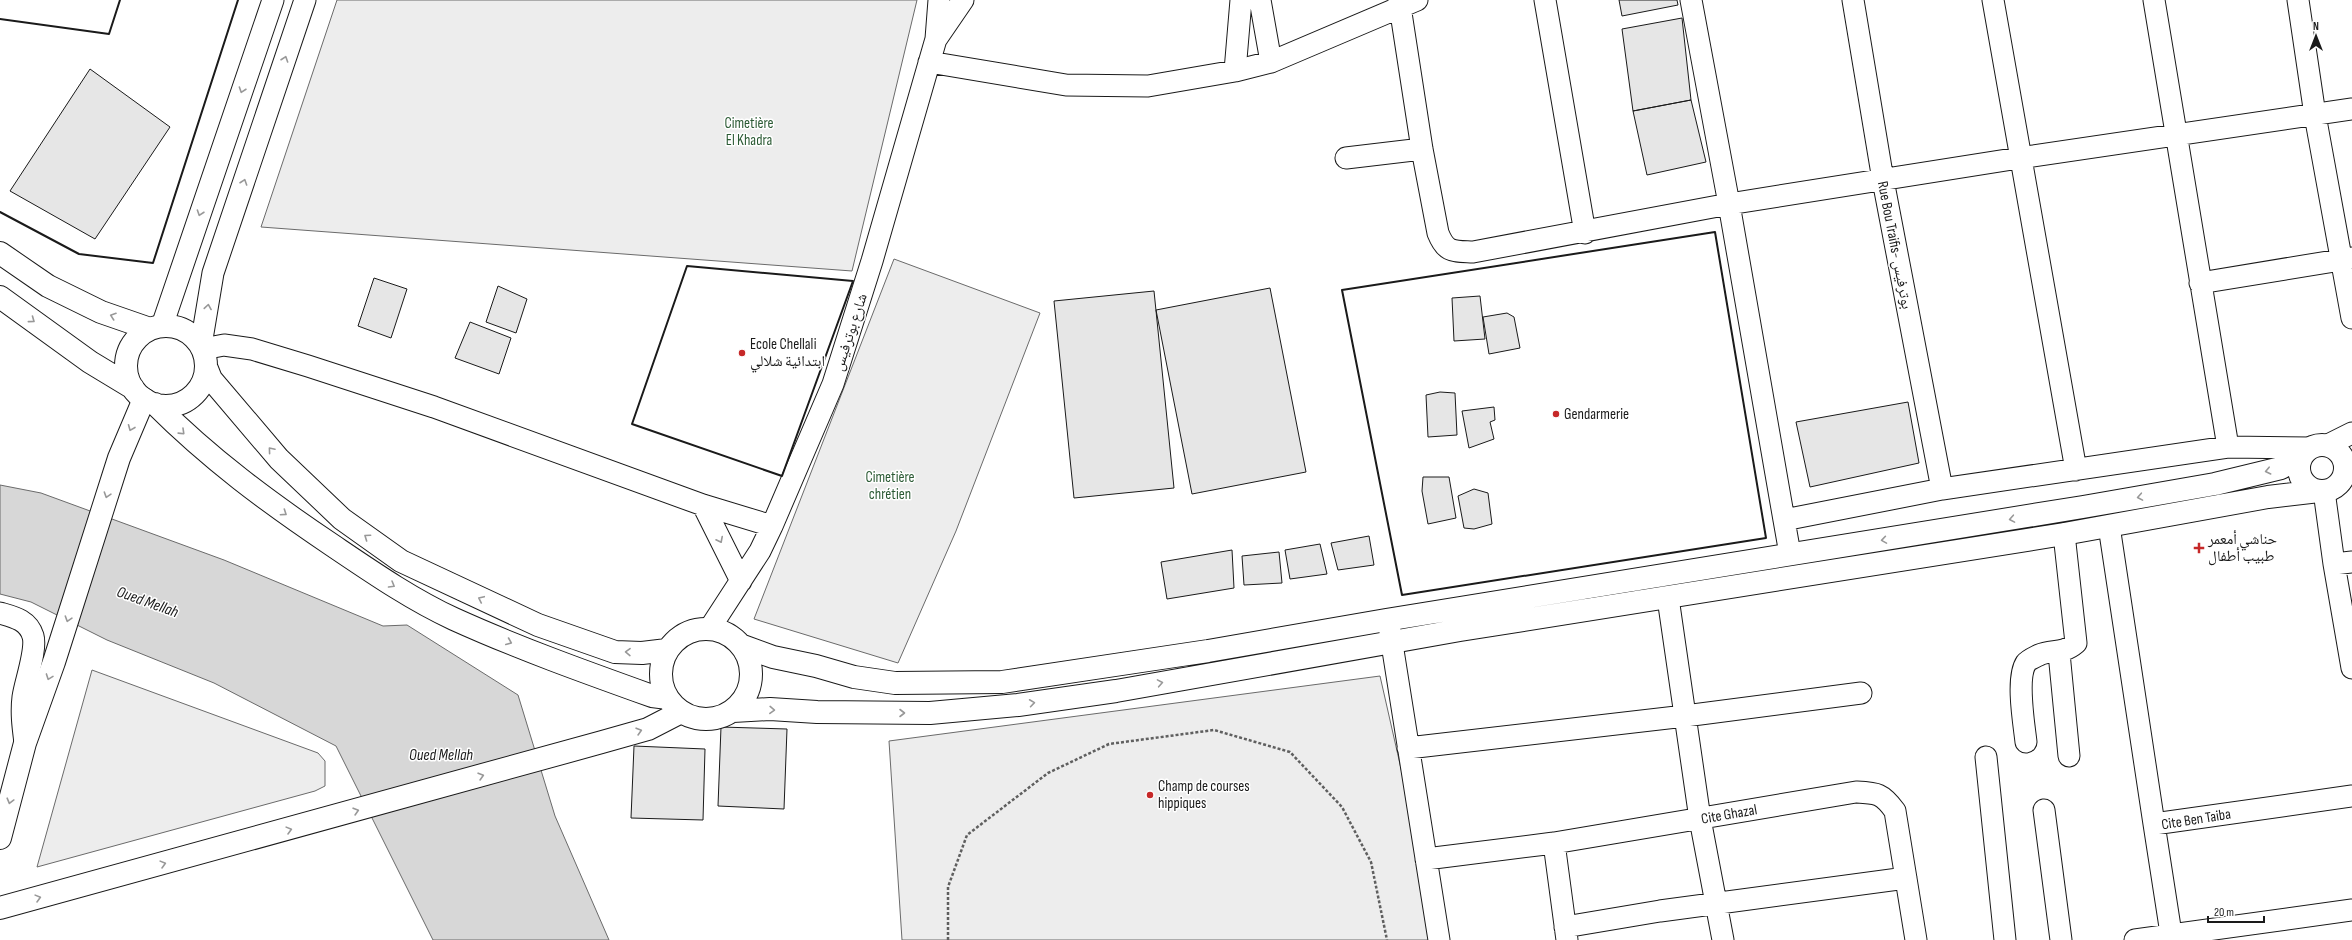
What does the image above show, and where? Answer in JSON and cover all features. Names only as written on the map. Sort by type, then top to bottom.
[{"type":"main road","points":[[0,253],[48,286],[101,312],[156,327],[184,330],[203,354],[211,379],[278,458],[342,519],[401,561],[538,625],[615,652],[642,653],[667,650]]},
{"type":"main road","points":[[0,297],[90,362],[144,397],[229,472],[278,509],[388,583],[453,618],[544,657],[674,705],[693,718],[707,720],[721,717],[733,711],[744,700],[750,687],[752,672],[749,658],[743,646]]},
{"type":"main road","points":[[156,327],[138,337],[130,348],[126,361],[127,375],[144,397],[172,405],[189,399],[201,386],[203,354]]},
{"type":"main road","points":[[0,838],[25,743],[61,640],[119,458],[144,397]]},
{"type":"main road","points":[[674,705],[662,687],[660,674],[662,661],[667,650],[675,640],[686,633],[698,629],[710,628],[734,638],[743,646],[773,657],[816,666],[854,677],[888,682],[1002,682],[1208,652],[1386,620],[1946,530],[2215,484],[2281,468],[2327,451]]},
{"type":"main road","points":[[733,711],[930,713],[1018,705],[1116,691],[1392,643],[2064,534],[2334,486],[2345,471],[2344,461],[2327,451]]},
{"type":"main road","points":[[2327,451],[2299,462],[2301,478],[2305,484],[2334,486]]},
{"type":"main road","points":[[0,908],[318,822],[648,729],[674,705]]},
{"type":"street","points":[[156,327],[273,0]]},
{"type":"street","points":[[203,354],[213,273],[305,0]]},
{"type":"street","points":[[936,39],[939,0]]},
{"type":"street","points":[[936,39],[964,0]]},
{"type":"street","points":[[1235,71],[1241,0]]},
{"type":"street","points":[[1260,0],[1271,62]]},
{"type":"street","points":[[1545,0],[1585,232]]},
{"type":"street","points":[[1691,0],[1729,204],[1790,554]]},
{"type":"street","name":"Rue Bou Traifis- بوترفيس","points":[[1853,0],[1883,180],[1942,489]]},
{"type":"street","points":[[1993,0],[2019,158],[2076,470]]},
{"type":"street","points":[[2154,0],[2228,447]]},
{"type":"street","points":[[2298,0],[2315,115],[2347,259],[2352,318]]},
{"type":"street","points":[[929,62],[1066,85],[1148,86],[1235,71],[1271,62],[1406,2],[1422,149],[1438,233],[1442,243],[1448,250],[1473,252],[1729,204],[2019,158],[2352,109]]},
{"type":"street","name":"شارع بوترفيس","points":[[710,628],[741,581],[772,526],[833,384],[872,261],[936,39]]},
{"type":"street","points":[[1346,158],[1422,149]]},
{"type":"street","points":[[2200,283],[2347,259]]},
{"type":"street","points":[[203,354],[224,345],[252,349],[434,408],[703,505],[772,526]]},
{"type":"street","points":[[1784,520],[1942,489],[2228,447],[2327,451],[2352,433]]},
{"type":"street","points":[[2334,486],[2343,563],[2351,655]]},
{"type":"street","points":[[703,505],[741,581]]},
{"type":"street","points":[[2109,526],[2154,824]]},
{"type":"street","points":[[2026,742],[2021,677],[2026,663],[2041,654],[2059,653],[2070,649],[2076,643],[2064,534]]},
{"type":"street","points":[[1668,598],[1700,819],[1723,940]]},
{"type":"street","points":[[0,613],[19,618],[28,626],[34,637],[23,697],[22,717],[25,743]]},
{"type":"street","points":[[1386,620],[1390,626],[1439,940]]},
{"type":"street","points":[[2059,653],[2069,756]]},
{"type":"street","points":[[1408,748],[1685,716],[1861,693]]},
{"type":"street","points":[[1986,757],[2005,940]]},
{"type":"street","name":"Cite Ghazal","points":[[1426,859],[1554,843],[1856,792],[1876,792],[1886,798],[1895,810],[1916,940]]},
{"type":"street","name":"Cite Ben Taiba","points":[[2171,937],[2154,824],[2352,796]]},
{"type":"street","points":[[2044,810],[2060,940]]},
{"type":"street","points":[[1554,843],[1566,933],[1660,911],[1906,878]]},
{"type":"street","points":[[2134,940],[2257,931],[2352,910]]},
{"type":"path","points":[[948,940],[948,887],[967,835],[1048,773],[1109,744],[1214,730],[1290,752],[1342,807],[1371,862],[1387,940]]},
{"type":"shaded area","name":"Cimetière El Khadra","points":[[337,0],[917,0],[852,271],[261,227]]},
{"type":"shaded area","name":"Cimetière chrétien","points":[[894,259],[1040,313],[956,531],[898,663],[754,619]]},
{"type":"shaded area","points":[[92,670],[318,753],[325,761],[325,786],[315,791],[37,867]]},
{"type":"shaded area","name":"Champ de courses hippiques","points":[[1380,676],[1419,848],[1433,940],[902,940],[889,741]]},
{"type":"water","name":"Oued Mellah","points":[[0,485],[41,493],[224,560],[383,626],[407,625],[518,695],[555,816],[609,940],[433,940],[336,746],[214,683],[107,640],[31,602],[0,594]]},
{"type":"building","points":[[1619,0],[1677,0],[1678,5],[1622,16]]},
{"type":"building","points":[[1682,18],[1691,100],[1633,111],[1622,29]]},
{"type":"building","points":[[90,69],[170,127],[95,239],[10,191]]},
{"type":"building","points":[[1691,100],[1706,162],[1647,175],[1633,111]]},
{"type":"building","points":[[374,278],[407,289],[391,338],[358,326]]},
{"type":"building","points":[[498,286],[527,299],[516,333],[486,322]]},
{"type":"building","points":[[1270,288],[1306,472],[1192,494],[1156,310]]},
{"type":"building","points":[[1154,291],[1174,488],[1074,498],[1054,301]]},
{"type":"building","points":[[1480,296],[1485,339],[1454,341],[1452,298]]},
{"type":"building","points":[[1507,313],[1514,317],[1520,348],[1489,354],[1483,317]]},
{"type":"building","points":[[470,322],[511,338],[499,374],[455,358]]},
{"type":"building","points":[[1440,392],[1455,393],[1457,435],[1428,437],[1426,395]]},
{"type":"building","points":[[1908,402],[1919,463],[1810,487],[1796,422]]},
{"type":"building","points":[[1494,407],[1495,420],[1490,422],[1494,439],[1469,448],[1462,411]]},
{"type":"building","points":[[1423,477],[1449,477],[1456,518],[1428,524],[1422,491]]},
{"type":"building","points":[[1474,489],[1488,493],[1492,524],[1474,529],[1464,528],[1458,496]]},
{"type":"building","points":[[1369,536],[1374,565],[1338,570],[1331,543]]},
{"type":"building","points":[[1320,544],[1327,574],[1290,579],[1285,550]]},
{"type":"building","points":[[1232,550],[1234,588],[1167,599],[1161,562]]},
{"type":"building","points":[[1279,552],[1282,583],[1244,585],[1242,556]]},
{"type":"building","points":[[721,727],[787,729],[784,809],[718,806]]},
{"type":"building","points":[[634,746],[705,749],[703,820],[631,818]]},
{"type":"wall","points":[[0,19],[109,34],[120,0]]},
{"type":"wall","points":[[0,212],[79,254],[153,263],[238,0]]},
{"type":"wall","points":[[1715,232],[1766,538],[1402,595],[1342,290],[1715,232]]},
{"type":"wall","points":[[687,266],[853,281],[782,476],[632,424],[687,266]]},
{"type":"place","name":"Ecole Chellali ابتدائية شلالي","points":[[742,353]]},
{"type":"place","name":"Gendarmerie","points":[[1556,414]]},
{"type":"place","name":"حناشي أمعمر طبيب أطفال","points":[[2199,548]]},
{"type":"place","name":"Champ de courses hippiques","points":[[1150,795]]}]
